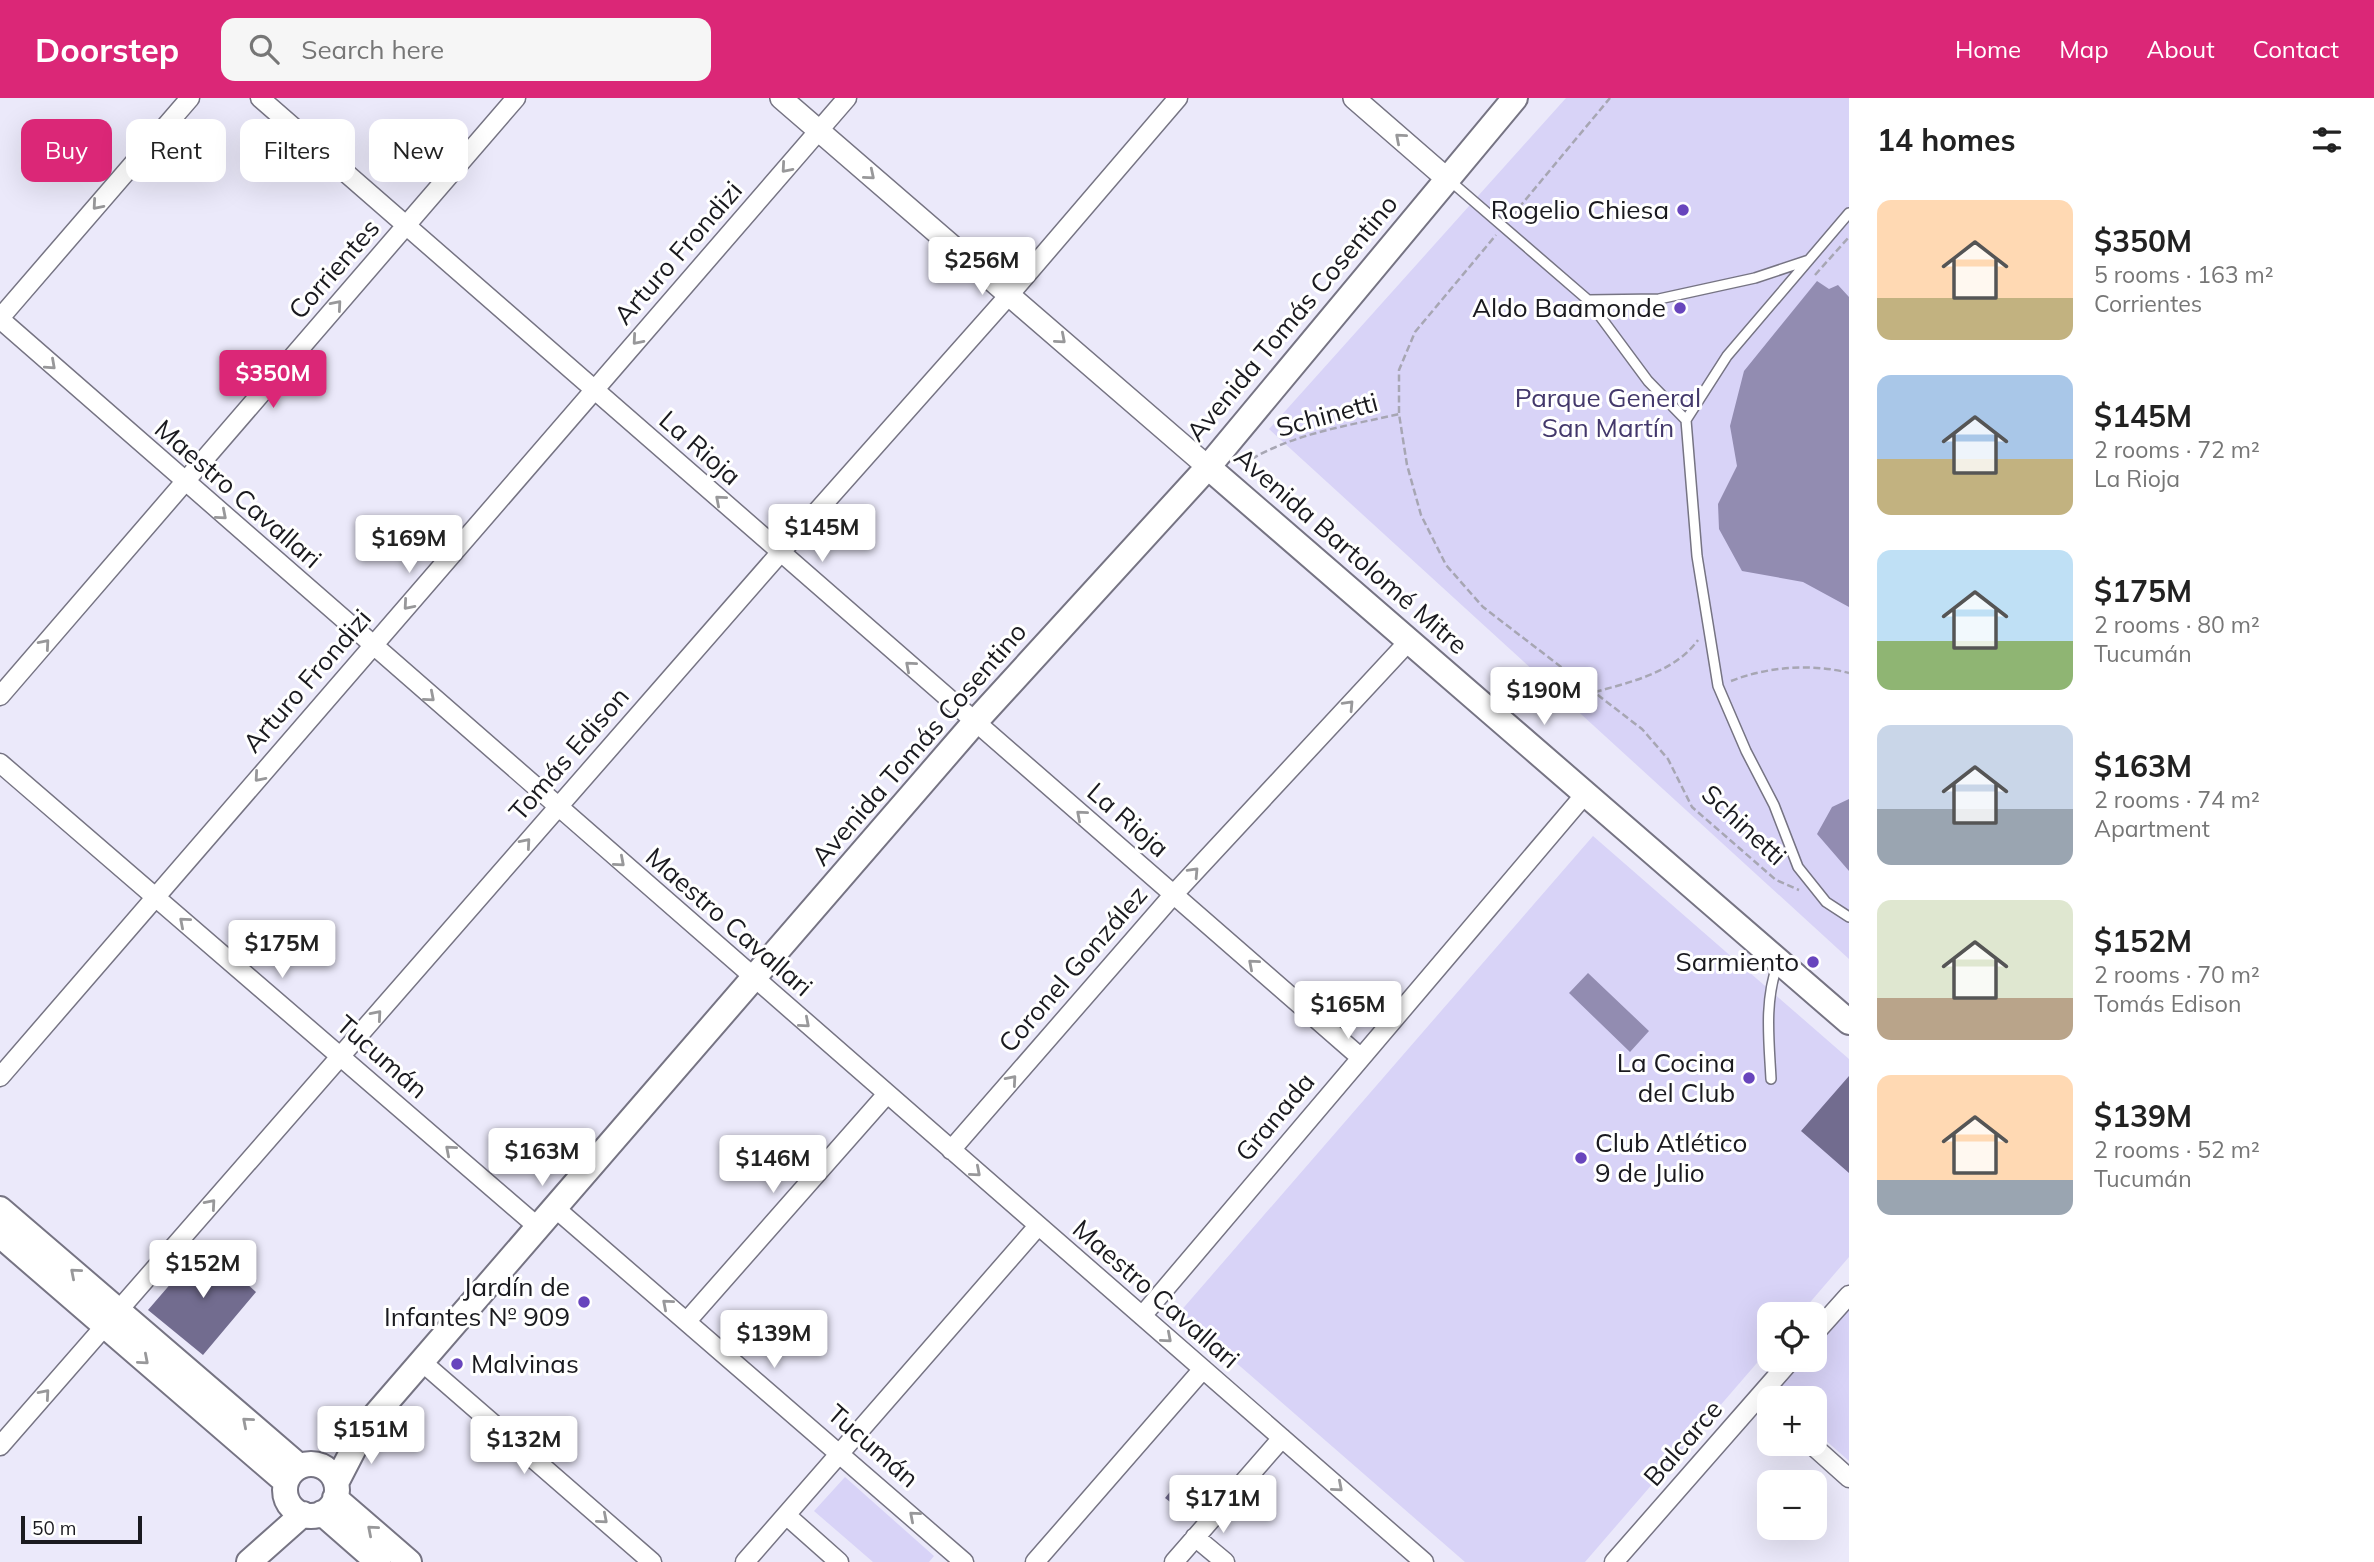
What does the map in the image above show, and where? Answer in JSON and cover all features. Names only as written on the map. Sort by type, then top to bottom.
[{"type":"main road","name":"Avenida Tomás Cosentino","points":[[253,1556],[975,722],[1208,467],[1515,98]]},
{"type":"main road","name":"Avenida Bartolomé Mitre","points":[[1208,467],[1849,1022]]},
{"type":"main road","points":[[0,1209],[111,1318],[310,1490],[410,1562]]},
{"type":"main road","points":[[0,1235],[111,1318]]},
{"type":"main road","points":[[310,1490],[378,1562]]},
{"type":"street","points":[[0,319],[190,98]]},
{"type":"street","name":"La Rioja","points":[[260,98],[1360,1057]]},
{"type":"street","name":"Corrientes","points":[[0,696],[516,98]]},
{"type":"street","name":"Avenida Bartolomé Mitre","points":[[781,98],[1208,467]]},
{"type":"street","name":"Arturo Frondizi","points":[[0,1077],[847,98]]},
{"type":"street","name":"Tomás Edison","points":[[0,1446],[780,553],[1010,294],[1178,98]]},
{"type":"street","points":[[1354,98],[1447,178]]},
{"type":"street","name":"Maestro Cavallari","points":[[0,319],[184,483],[1424,1562]]},
{"type":"street","name":"Coronel González","points":[[951,1150],[1173,895],[1409,641]]},
{"type":"street","name":"Tucumán","points":[[0,763],[538,1227]]},
{"type":"street","name":"Granada","points":[[1142,1316],[1586,793]]},
{"type":"street","points":[[687,1321],[887,1094]]},
{"type":"street","name":"Tucumán","points":[[555,1208],[964,1562]]},
{"type":"street","points":[[745,1562],[1038,1226]]},
{"type":"street","points":[[1827,1320],[1849,1295]]},
{"type":"street","points":[[422,1362],[652,1562]]},
{"type":"street","points":[[1035,1562],[1203,1369]]},
{"type":"street","name":"Balcarce","points":[[1614,1562],[1757,1409]]},
{"type":"street","points":[[1174,1562],[1282,1438]]},
{"type":"street","points":[[1824,1456],[1849,1478]]},
{"type":"street","points":[[786,1515],[839,1562]]},
{"type":"street","points":[[1195,1537],[1225,1562]]},
{"type":"lane","points":[[1447,178],[1588,300],[1648,381],[1686,421]]},
{"type":"lane","points":[[1849,213],[1727,356],[1686,421],[1697,556],[1718,686],[1746,751],[1774,805],[1798,867],[1826,902],[1849,917]]},
{"type":"lane","points":[[1588,300],[1659,299],[1755,278],[1809,260]]},
{"type":"lane","points":[[1771,1079],[1768,1010],[1771,983],[1779,962]]},
{"type":"path","points":[[1399,414],[1399,370],[1416,331],[1610,98]]},
{"type":"path","points":[[1815,275],[1849,237]]},
{"type":"path","name":"Schinetti","points":[[1228,443],[1248,461],[1297,437],[1399,414],[1407,465],[1421,515],[1446,565],[1483,607],[1642,729],[1668,759],[1692,807],[1743,854],[1776,880],[1826,902]]},
{"type":"path","points":[[1594,692],[1671,664],[1689,652],[1709,626]]},
{"type":"path","points":[[1718,686],[1761,669],[1837,670],[1849,673]]},
{"type":"green space","name":"Parque General San Martín","points":[[1566,98],[1849,98],[1849,959],[1269,429]]},
{"type":"green space","name":"Club Atlético 9 de Julio","points":[[1593,836],[1849,1059],[1849,1257],[1810,1302],[1757,1302],[1757,1363],[1585,1562],[1465,1562],[1179,1313]]},
{"type":"green space","points":[[1849,1305],[1849,1461],[1827,1442],[1827,1386],[1769,1386],[1782,1372],[1827,1372],[1827,1327]]},
{"type":"green space","points":[[845,1477],[934,1556],[929,1562],[873,1562],[814,1511]]},
{"type":"shaded area","points":[[1817,281],[1829,289],[1838,285],[1849,297],[1849,607],[1803,582],[1742,571],[1719,529],[1718,504],[1737,466],[1730,426],[1744,371]]},
{"type":"shaded area","points":[[1849,799],[1849,871],[1817,834],[1832,807]]},
{"type":"shaded area","points":[[1588,973],[1649,1031],[1630,1052],[1569,993]]},
{"type":"building","points":[[1849,1076],[1849,1173],[1801,1131]]},
{"type":"building","points":[[204,1245],[256,1292],[203,1355],[148,1310]]},
{"type":"building","points":[[1173,1488],[1200,1510],[1192,1519],[1165,1498]]},
{"type":"place","name":"Rogelio Chiesa","points":[[1683,210]]},
{"type":"place","name":"Aldo Baamonde","points":[[1680,308]]},
{"type":"place","name":"Sarmiento","points":[[1813,962]]},
{"type":"place","name":"La Cocina del Club","points":[[1749,1078]]},
{"type":"place","name":"Club Atlético 9 de Julio","points":[[1581,1158]]},
{"type":"place","name":"Jardín de Infantes № 909","points":[[584,1302]]},
{"type":"place","name":"Malvinas","points":[[457,1364]]}]
